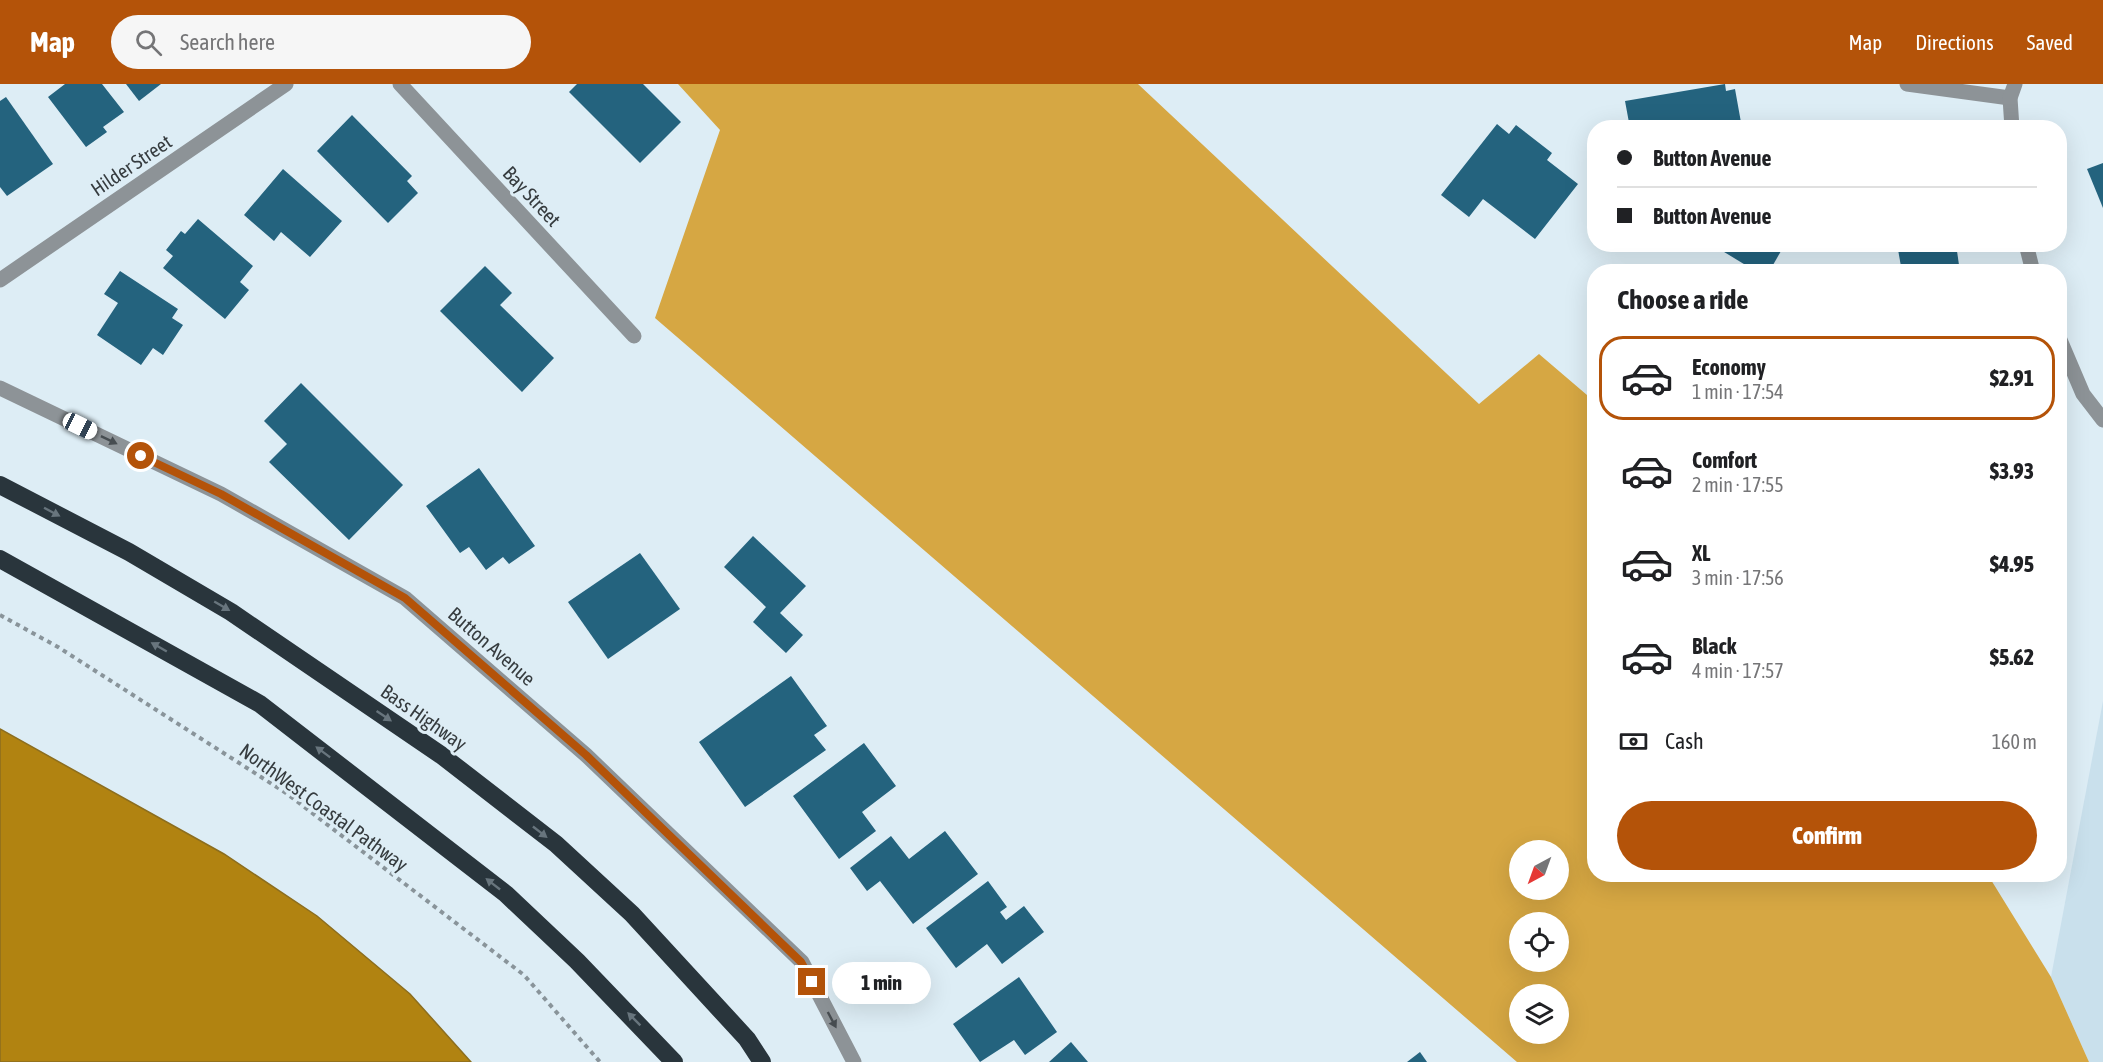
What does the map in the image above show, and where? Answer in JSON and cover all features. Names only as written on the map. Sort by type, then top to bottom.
[{"type":"highway","name":"Bass Highway","points":[[0,485],[129,552],[231,612],[441,755],[556,844],[632,914],[747,1039],[762,1062]]},
{"type":"highway","points":[[0,559],[260,704],[506,894],[577,962],[674,1062]]},
{"type":"street","name":"Hilder Street","points":[[0,280],[286,84]]},
{"type":"street","name":"Bay Street","points":[[400,84],[634,336]]},
{"type":"street","points":[[1907,84],[2013,91],[2012,120]]},
{"type":"street","points":[[2067,356],[2083,394],[2103,420]]},
{"type":"street","name":"Button Avenue","points":[[0,388],[221,494],[405,598],[586,755],[801,962],[854,1062]]},
{"type":"path","name":"NorthWest Coastal Pathway","points":[[0,615],[58,647],[286,793],[524,975],[600,1062]]},
{"type":"shaded area","points":[[678,84],[1138,84],[1479,404],[1539,354],[1587,395],[1587,882],[1992,882],[2051,977],[2089,1062],[1517,1062],[655,318],[720,130]]},
{"type":"shaded area","points":[[2103,701],[2103,1062],[2089,1062],[2051,977]]},
{"type":"shaded area","points":[[0,729],[224,854],[317,916],[410,994],[471,1062],[0,1062]]},
{"type":"building","points":[[65,84],[102,84],[124,112],[103,127],[107,132],[86,147],[48,97]]},
{"type":"building","points":[[126,84],[161,84],[139,101]]},
{"type":"building","points":[[577,84],[643,84],[681,122],[640,163],[569,92]]},
{"type":"building","points":[[1725,84],[1726,91],[1735,89],[1741,120],[1629,120],[1625,101]]},
{"type":"building","points":[[6,97],[53,164],[7,196],[0,187],[0,101]]},
{"type":"building","points":[[352,115],[412,176],[407,181],[418,193],[388,223],[317,151]]},
{"type":"building","points":[[1497,124],[1509,134],[1516,125],[1552,153],[1547,160],[1578,184],[1535,239],[1483,199],[1469,217],[1441,195]]},
{"type":"building","points":[[2103,163],[2103,208],[2087,169]]},
{"type":"building","points":[[283,169],[342,221],[310,257],[281,232],[274,241],[244,215]]},
{"type":"building","points":[[198,219],[253,266],[240,282],[249,290],[225,319],[163,268],[173,256],[166,250],[181,231],[185,234]]},
{"type":"building","points":[[1724,252],[1780,252],[1774,264],[1744,264]]},
{"type":"building","points":[[1898,252],[1957,252],[1959,264],[1901,264]]},
{"type":"building","points":[[485,266],[512,293],[500,305],[554,358],[522,392],[440,311]]},
{"type":"building","points":[[120,271],[178,309],[172,318],[183,325],[163,355],[153,348],[141,365],[97,335],[118,303],[104,294]]},
{"type":"building","points":[[301,383],[403,485],[349,540],[269,462],[287,444],[264,421]]},
{"type":"building","points":[[479,468],[535,546],[509,564],[503,557],[486,570],[469,547],[460,553],[426,506]]},
{"type":"building","points":[[753,536],[806,586],[780,613],[803,635],[786,653],[753,622],[766,607],[724,567]]},
{"type":"building","points":[[640,553],[680,609],[608,659],[568,602]]},
{"type":"building","points":[[791,676],[827,726],[814,735],[826,750],[745,807],[699,742]]},
{"type":"building","points":[[864,743],[896,786],[862,812],[876,831],[839,859],[793,796]]},
{"type":"building","points":[[945,831],[978,874],[913,924],[880,881],[867,891],[850,868],[891,836],[909,859]]},
{"type":"building","points":[[988,881],[1007,907],[1000,912],[1006,920],[1024,906],[1044,932],[1002,964],[987,944],[956,968],[926,928]]},
{"type":"building","points":[[1019,977],[1057,1032],[1025,1055],[1014,1040],[980,1062],[953,1024]]},
{"type":"building","points":[[1071,1042],[1088,1062],[1049,1062]]},
{"type":"building","points":[[1420,1052],[1427,1062],[1407,1062]]},
{"type":"route","points":[[141,456],[221,494],[405,598],[586,755],[801,962],[812,982]]}]
